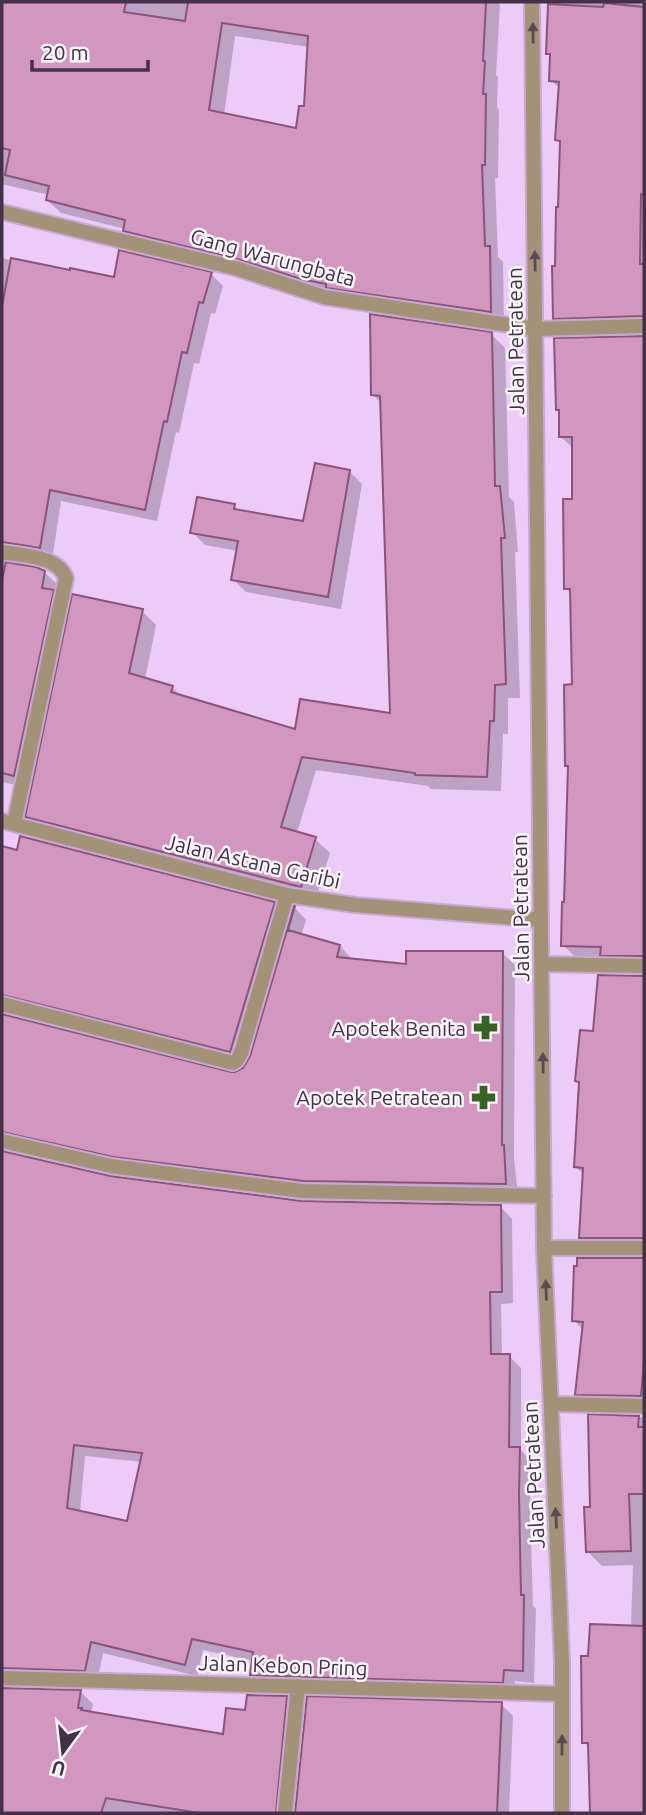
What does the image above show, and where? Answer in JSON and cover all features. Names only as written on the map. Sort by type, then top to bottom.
[{"type":"street","name":"Jalan Petratean","points":[[533,2],[544,1248],[562,1663],[562,1813]]},
{"type":"street","name":"Gang Warungbata","points":[[2,212],[235,268],[324,297],[536,329],[644,326]]},
{"type":"street","points":[[2,552],[48,560],[62,569],[66,578],[8,823]]},
{"type":"street","name":"Jalan Astana Garibi","points":[[8,823],[287,895],[355,905],[541,920]]},
{"type":"street","points":[[2,1004],[233,1063],[241,1053],[287,895]]},
{"type":"street","points":[[542,964],[644,966]]},
{"type":"street","points":[[2,1141],[111,1166],[302,1191],[544,1196]]},
{"type":"street","points":[[544,1248],[644,1248]]},
{"type":"street","points":[[551,1404],[644,1406]]},
{"type":"street","name":"Jalan Kebon Pring","points":[[2,1678],[562,1694]]},
{"type":"street","points":[[285,1813],[298,1686]]},
{"type":"building","points":[[2,2],[126,2],[124,12],[185,21],[188,2],[486,2],[483,61],[483,94],[486,94],[485,165],[482,165],[485,246],[490,246],[491,312],[326,288],[326,284],[237,259],[123,231],[125,220],[46,200],[49,186],[5,175],[10,150],[2,148]],"holes":[[[222,23],[308,36],[304,106],[299,106],[296,128],[209,110]]]},
{"type":"building","points":[[604,3],[644,7],[644,195],[641,194],[640,264],[644,264],[644,316],[553,319],[552,266],[555,266],[560,141],[555,140],[559,82],[549,81],[550,54],[546,54],[548,4],[603,7]]},
{"type":"building","points":[[119,250],[212,272],[203,303],[199,302],[187,353],[182,352],[145,510],[50,490],[40,548],[2,542],[2,306],[11,258],[114,277]]},
{"type":"building","points":[[370,314],[492,332],[495,486],[500,486],[505,538],[501,538],[506,684],[495,685],[494,721],[490,721],[487,777],[415,775],[302,757],[281,827],[316,837],[301,887],[25,817],[72,594],[143,609],[129,673],[173,686],[171,692],[295,729],[300,699],[390,713],[380,396],[371,395]]},
{"type":"building","points":[[644,336],[644,956],[600,956],[601,947],[561,946],[568,766],[565,766],[564,685],[572,684],[570,589],[564,589],[563,499],[572,499],[572,437],[559,437],[554,338]]},
{"type":"building","points":[[315,463],[350,470],[328,597],[231,580],[238,541],[190,533],[197,497],[235,504],[234,509],[303,521]]},
{"type":"building","points":[[6,562],[45,571],[42,588],[54,590],[14,776],[2,773],[2,580]]},
{"type":"building","points":[[20,836],[275,902],[230,1052],[2,995],[2,846],[17,850]]},
{"type":"building","points":[[294,906],[288,930],[340,945],[337,957],[406,964],[406,951],[503,951],[502,1145],[506,1184],[303,1181],[113,1157],[2,1132],[2,1014],[231,1072],[243,1068],[250,1056]]},
{"type":"building","points":[[598,975],[644,976],[644,1238],[579,1238],[583,1168],[574,1167],[579,1082],[575,1081],[580,1030],[593,1031]]},
{"type":"building","points":[[2,1151],[110,1176],[301,1201],[501,1205],[502,1292],[490,1292],[491,1354],[510,1354],[509,1447],[520,1447],[523,1671],[504,1670],[503,1683],[250,1675],[253,1652],[192,1639],[185,1665],[91,1642],[85,1671],[2,1668]],"holes":[[[74,1445],[142,1453],[127,1521],[67,1508]]]},
{"type":"building","points":[[577,1258],[644,1258],[644,1361],[641,1396],[575,1395],[583,1322],[572,1321],[574,1266],[577,1266]]},
{"type":"building","points":[[588,1414],[639,1416],[638,1427],[644,1427],[644,1494],[629,1494],[631,1551],[586,1552],[584,1507],[590,1507]]},
{"type":"building","points":[[590,1624],[644,1626],[644,1813],[590,1813],[588,1743],[582,1743],[581,1656],[588,1656]]},
{"type":"building","points":[[2,1688],[81,1690],[78,1708],[82,1708],[81,1710],[223,1734],[226,1708],[245,1710],[247,1695],[287,1696],[276,1813],[199,1813],[106,1798],[101,1813],[2,1813]]},
{"type":"building","points":[[307,1696],[502,1702],[497,1813],[295,1813]]},
{"type":"place","name":"Apotek Benita","points":[[486,1028]]},
{"type":"place","name":"Apotek Petratean","points":[[483,1097]]}]
